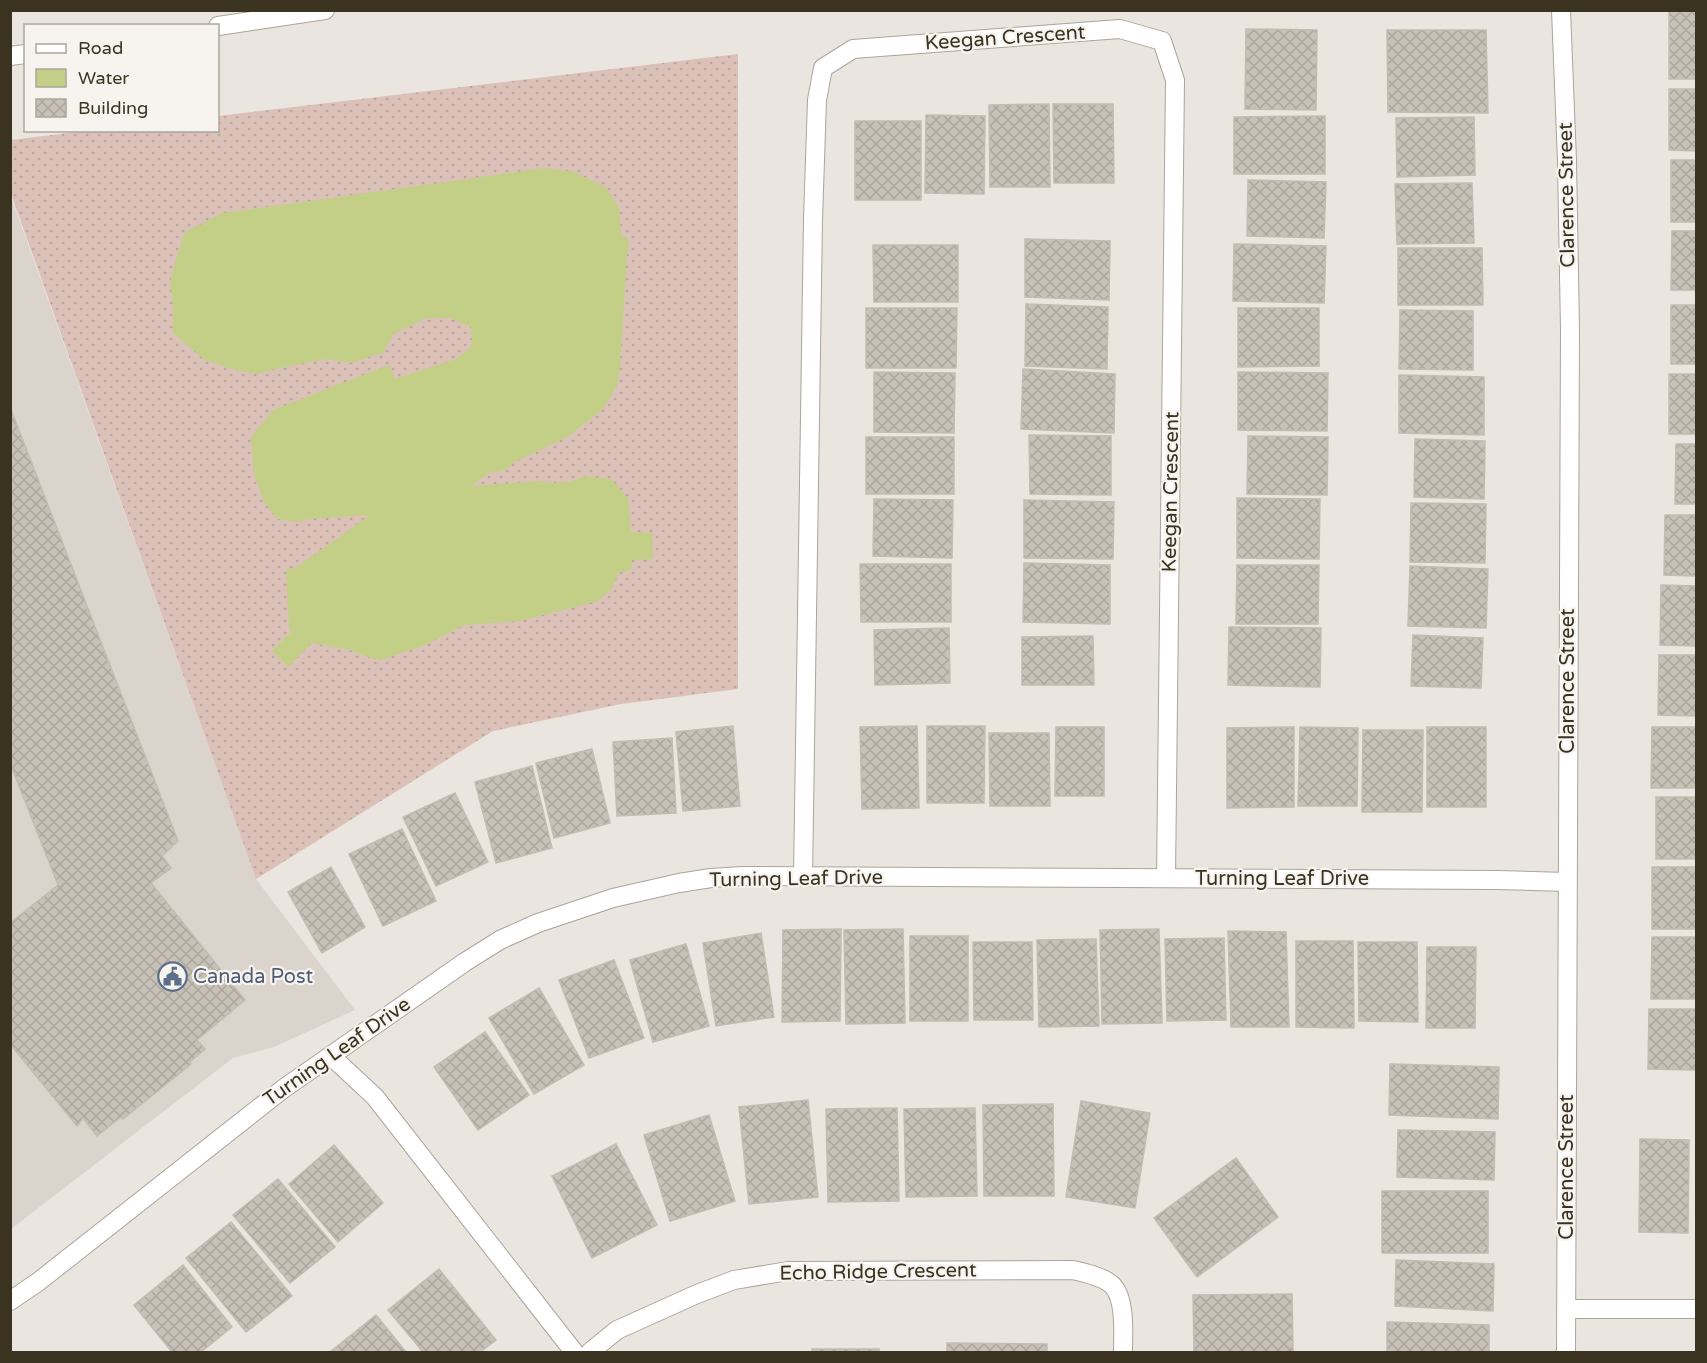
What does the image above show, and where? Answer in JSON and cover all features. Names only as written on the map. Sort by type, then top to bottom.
[{"type":"street","points":[[219,26],[325,10]]},
{"type":"street","name":"Clarence Street","points":[[1561,10],[1570,330],[1566,1353]]},
{"type":"street","name":"Keegan Crescent","points":[[802,877],[813,232],[817,100],[823,68],[853,49],[1120,29],[1162,41],[1175,80],[1166,878]]},
{"type":"street","name":"Turning Leaf Drive","points":[[10,1301],[47,1275],[283,1089],[465,962],[500,940],[538,923],[613,898],[679,883],[742,876],[1567,882]]},
{"type":"street","points":[[331,1056],[375,1097],[574,1353]]},
{"type":"street","name":"Echo Ridge Crescent","points":[[590,1353],[617,1330],[734,1280],[788,1271],[1073,1270],[1095,1275],[1113,1286],[1121,1303],[1123,1353]]},
{"type":"street","points":[[1567,1309],[1696,1309]]},
{"type":"shaded area","points":[[738,54],[738,689],[621,704],[493,731],[256,879],[11,194],[11,140],[77,132],[219,132],[219,116]]},
{"type":"shaded area","points":[[10,194],[256,879],[355,1010],[274,1047],[233,1058],[11,1229]]},
{"type":"water","points":[[545,168],[574,172],[605,187],[619,207],[621,235],[627,238],[629,244],[617,386],[603,409],[569,436],[514,462],[506,470],[489,473],[471,486],[541,481],[567,482],[586,476],[611,479],[628,498],[631,532],[652,533],[653,559],[632,560],[631,570],[618,573],[612,589],[598,601],[519,621],[464,625],[425,645],[381,660],[350,650],[312,643],[288,667],[272,651],[291,632],[286,570],[297,567],[370,515],[307,519],[300,522],[277,519],[264,502],[254,474],[251,437],[273,410],[389,365],[395,379],[456,359],[472,346],[471,327],[450,318],[427,318],[393,334],[384,352],[351,363],[326,359],[257,374],[232,369],[205,360],[173,333],[170,282],[184,233],[223,213]]},
{"type":"building","points":[[1669,10],[1696,10],[1696,79],[1669,79]]},
{"type":"building","points":[[1246,29],[1317,30],[1316,110],[1245,109]]},
{"type":"building","points":[[1387,30],[1486,30],[1488,113],[1388,112]]},
{"type":"building","points":[[1669,89],[1696,89],[1696,151],[1669,150]]},
{"type":"building","points":[[1049,104],[1050,187],[990,187],[989,105]]},
{"type":"building","points":[[1053,104],[1113,104],[1114,183],[1054,183]]},
{"type":"building","points":[[926,115],[985,116],[984,194],[925,193]]},
{"type":"building","points":[[1325,116],[1325,174],[1234,174],[1234,117]]},
{"type":"building","points":[[1474,117],[1475,175],[1397,177],[1396,118]]},
{"type":"building","points":[[855,121],[921,121],[921,200],[855,200]]},
{"type":"building","points":[[1671,160],[1696,160],[1696,222],[1671,222]]},
{"type":"building","points":[[1248,180],[1326,182],[1324,238],[1247,236]]},
{"type":"building","points":[[1472,183],[1474,243],[1397,244],[1395,184]]},
{"type":"building","points":[[1672,231],[1696,231],[1696,290],[1671,290]]},
{"type":"building","points":[[1025,239],[1110,241],[1109,300],[1025,297]]},
{"type":"building","points":[[1234,244],[1326,246],[1324,303],[1233,301]]},
{"type":"building","points":[[873,245],[958,245],[958,302],[874,302]]},
{"type":"building","points":[[1398,248],[1482,248],[1483,305],[1398,305]]},
{"type":"building","points":[[1026,304],[1108,307],[1107,369],[1025,366]]},
{"type":"building","points":[[1671,305],[1696,305],[1696,364],[1671,364]]},
{"type":"building","points":[[866,308],[957,308],[956,368],[866,368]]},
{"type":"building","points":[[1238,308],[1319,308],[1319,366],[1238,367]]},
{"type":"building","points":[[1400,310],[1473,311],[1473,370],[1399,369]]},
{"type":"building","points":[[1023,369],[1115,374],[1114,433],[1021,429]]},
{"type":"building","points":[[874,372],[955,373],[954,433],[874,432]]},
{"type":"building","points":[[1238,372],[1328,373],[1327,431],[1238,430]]},
{"type":"building","points":[[1669,374],[1696,374],[1696,434],[1669,434]]},
{"type":"building","points":[[1399,375],[1484,377],[1484,435],[1399,433]]},
{"type":"building","points":[[10,407],[178,841],[162,856],[171,868],[151,883],[245,1000],[197,1040],[205,1049],[190,1062],[191,1064],[123,1119],[121,1117],[97,1136],[83,1118],[77,1126],[10,1044],[10,923],[58,885],[10,763]]},
{"type":"building","points":[[1029,435],[1111,436],[1111,495],[1030,494]]},
{"type":"building","points":[[1248,436],[1328,437],[1327,495],[1247,494]]},
{"type":"building","points":[[866,437],[954,437],[954,494],[866,494]]},
{"type":"building","points":[[1415,439],[1485,441],[1484,499],[1414,497]]},
{"type":"building","points":[[1676,444],[1696,444],[1696,504],[1675,504]]},
{"type":"building","points":[[1237,498],[1320,499],[1319,559],[1237,558]]},
{"type":"building","points":[[874,499],[953,500],[952,558],[873,556]]},
{"type":"building","points":[[1024,500],[1114,502],[1113,559],[1024,558]]},
{"type":"building","points":[[1411,503],[1486,504],[1485,563],[1410,562]]},
{"type":"building","points":[[1665,515],[1696,515],[1696,576],[1664,575]]},
{"type":"building","points":[[1024,563],[1110,565],[1110,624],[1023,622]]},
{"type":"building","points":[[860,564],[951,564],[951,622],[861,622]]},
{"type":"building","points":[[1237,565],[1319,565],[1318,624],[1236,624]]},
{"type":"building","points":[[1410,566],[1488,569],[1486,628],[1408,626]]},
{"type":"building","points":[[1661,585],[1696,586],[1696,646],[1660,645]]},
{"type":"building","points":[[1229,627],[1321,628],[1320,687],[1228,685]]},
{"type":"building","points":[[949,628],[950,683],[875,685],[874,630]]},
{"type":"building","points":[[1413,635],[1483,638],[1481,688],[1411,686]]},
{"type":"building","points":[[1093,636],[1094,685],[1022,685],[1022,637]]},
{"type":"building","points":[[1659,655],[1696,655],[1696,716],[1658,715]]},
{"type":"building","points":[[733,726],[740,806],[683,811],[676,732]]},
{"type":"building","points":[[917,726],[919,808],[862,809],[860,727]]},
{"type":"building","points":[[927,726],[985,726],[984,803],[927,803]]},
{"type":"building","points":[[1056,727],[1104,727],[1104,796],[1055,796]]},
{"type":"building","points":[[1294,727],[1294,807],[1227,808],[1227,728]]},
{"type":"building","points":[[1300,727],[1358,728],[1357,806],[1298,806]]},
{"type":"building","points":[[1427,727],[1486,727],[1486,807],[1427,807]]},
{"type":"building","points":[[1652,727],[1696,727],[1696,788],[1651,788]]},
{"type":"building","points":[[1363,730],[1423,730],[1422,812],[1362,812]]},
{"type":"building","points":[[989,733],[1049,733],[1050,806],[990,806]]},
{"type":"building","points":[[672,738],[676,813],[617,816],[613,742]]},
{"type":"building","points":[[592,749],[610,823],[554,838],[536,763]]},
{"type":"building","points":[[532,766],[552,848],[496,863],[475,782]]},
{"type":"building","points":[[455,793],[488,862],[436,886],[403,817]]},
{"type":"building","points":[[1656,797],[1696,797],[1696,859],[1656,859]]},
{"type":"building","points":[[402,829],[436,901],[383,926],[349,854]]},
{"type":"building","points":[[331,867],[365,927],[322,953],[288,892]]},
{"type":"building","points":[[1652,867],[1696,867],[1696,929],[1652,929]]},
{"type":"building","points":[[841,929],[840,1021],[782,1022],[783,930]]},
{"type":"building","points":[[903,929],[905,1023],[846,1024],[844,930]]},
{"type":"building","points":[[1159,929],[1162,1023],[1102,1024],[1100,930]]},
{"type":"building","points":[[1228,931],[1286,932],[1289,1027],[1231,1027]]},
{"type":"building","points":[[761,933],[774,1017],[716,1026],[703,943]]},
{"type":"building","points":[[910,936],[968,936],[968,1021],[910,1021]]},
{"type":"building","points":[[1652,937],[1696,937],[1696,999],[1651,999]]},
{"type":"building","points":[[1224,938],[1226,1020],[1167,1021],[1165,939]]},
{"type":"building","points":[[1096,939],[1099,1026],[1039,1027],[1037,940]]},
{"type":"building","points":[[1296,941],[1353,941],[1354,1028],[1296,1027]]},
{"type":"building","points":[[973,942],[1032,942],[1033,1020],[974,1020]]},
{"type":"building","points":[[1358,942],[1417,942],[1418,1022],[1359,1021]]},
{"type":"building","points":[[686,944],[709,1026],[653,1042],[630,960]]},
{"type":"building","points":[[1427,947],[1476,947],[1475,1028],[1426,1028]]},
{"type":"building","points":[[614,960],[644,1038],[589,1058],[559,980]]},
{"type":"building","points":[[539,988],[584,1065],[534,1094],[489,1018]]},
{"type":"building","points":[[1649,1009],[1696,1009],[1696,1070],[1648,1069]]},
{"type":"building","points":[[485,1032],[529,1095],[478,1130],[434,1067]]},
{"type":"building","points":[[1390,1064],[1499,1067],[1498,1119],[1389,1115]]},
{"type":"building","points":[[808,1100],[818,1197],[749,1204],[739,1107]]},
{"type":"building","points":[[1081,1101],[1150,1113],[1135,1208],[1066,1197]]},
{"type":"building","points":[[1053,1104],[1054,1196],[984,1196],[983,1105]]},
{"type":"building","points":[[897,1108],[899,1201],[828,1202],[826,1109]]},
{"type":"building","points":[[975,1108],[977,1196],[906,1197],[904,1109]]},
{"type":"building","points":[[709,1115],[735,1201],[670,1221],[644,1135]]},
{"type":"building","points":[[1398,1130],[1495,1132],[1494,1180],[1397,1177]]},
{"type":"building","points":[[1640,1139],[1689,1140],[1688,1233],[1639,1232]]},
{"type":"building","points":[[616,1144],[657,1225],[592,1258],[552,1176]]},
{"type":"building","points":[[334,1145],[383,1203],[338,1242],[289,1184]]},
{"type":"building","points":[[1236,1158],[1278,1217],[1197,1277],[1154,1218]]},
{"type":"building","points":[[278,1179],[335,1247],[290,1283],[233,1215]]},
{"type":"building","points":[[1382,1191],[1488,1191],[1488,1253],[1382,1253]]},
{"type":"building","points":[[231,1222],[292,1296],[246,1332],[186,1258]]},
{"type":"building","points":[[1396,1260],[1494,1264],[1493,1311],[1395,1306]]},
{"type":"building","points":[[183,1265],[232,1327],[201,1352],[172,1352],[134,1305]]},
{"type":"building","points":[[439,1269],[496,1340],[480,1352],[423,1352],[388,1310]]},
{"type":"building","points":[[1292,1294],[1293,1352],[1194,1352],[1193,1295]]},
{"type":"building","points":[[376,1315],[406,1352],[330,1352]]},
{"type":"building","points":[[1387,1322],[1489,1325],[1489,1352],[1387,1352]]},
{"type":"building","points":[[947,1343],[1047,1344],[1047,1352],[947,1352]]},
{"type":"building","points":[[812,1349],[879,1349],[879,1352],[812,1352]]},
{"type":"place","name":"Canada Post","points":[[172,977]]}]
